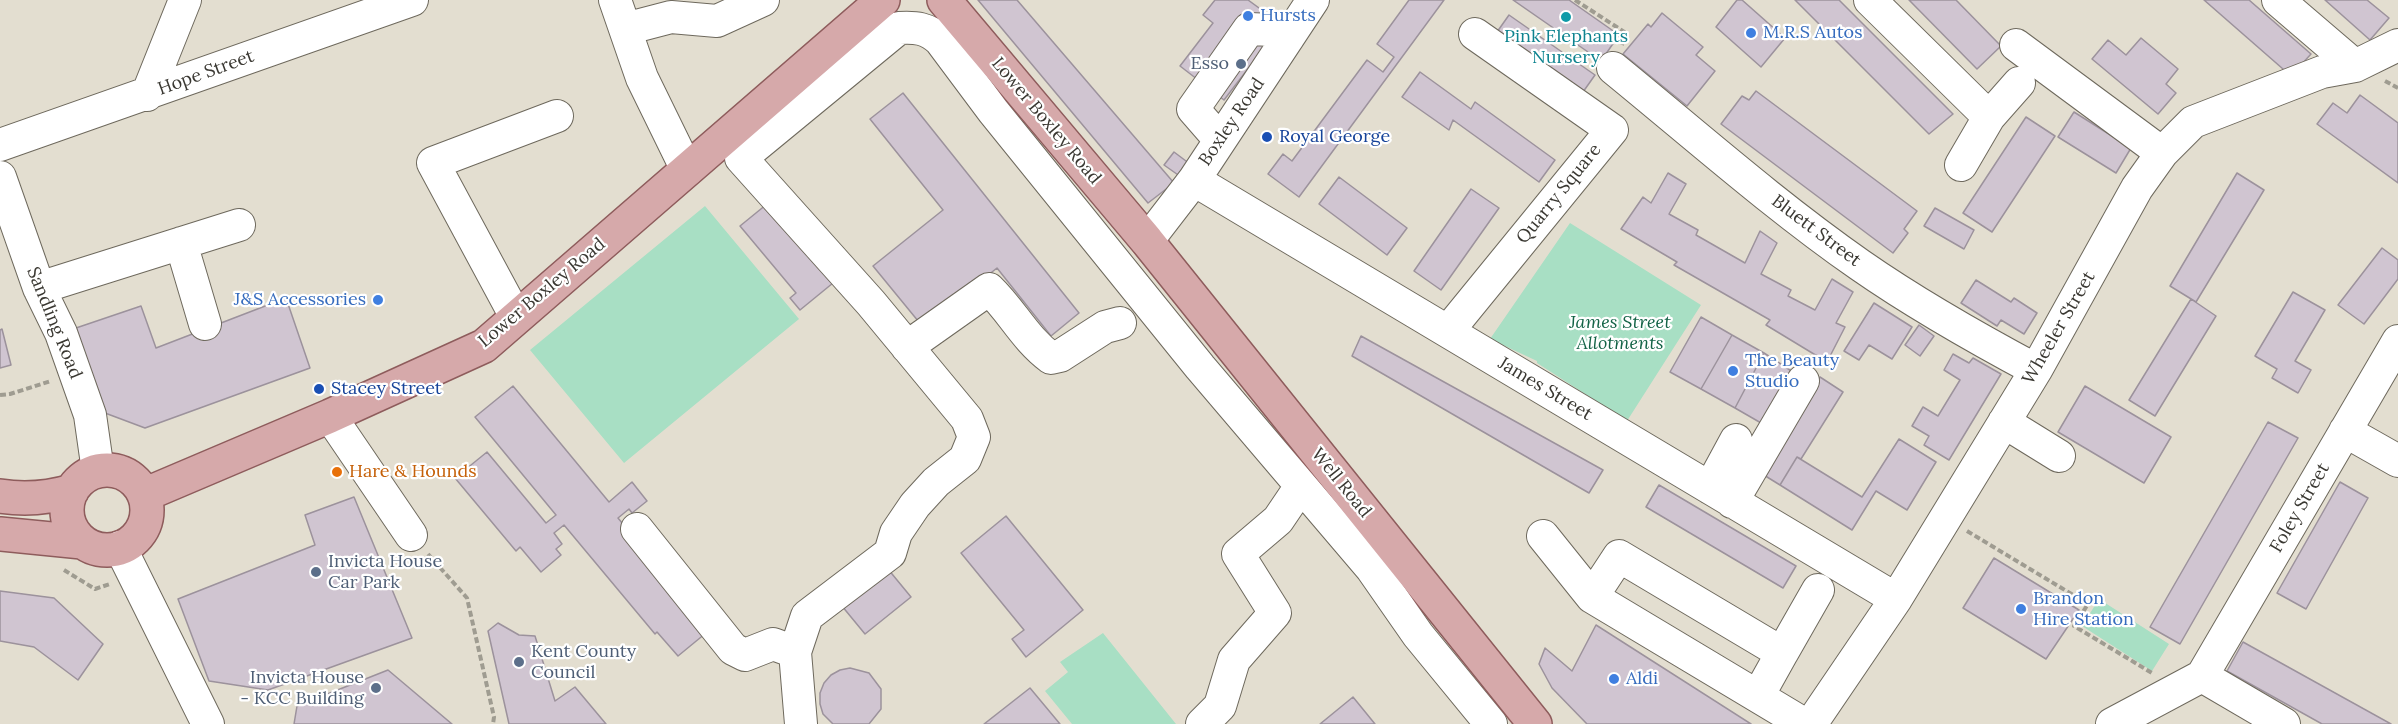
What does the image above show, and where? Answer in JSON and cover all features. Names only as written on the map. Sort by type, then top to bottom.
[{"type":"main road","name":"Lower Boxley Road","points":[[144,495],[330,416],[484,346],[883,0]]},
{"type":"main road","name":"Lower Boxley Road","points":[[944,0],[1147,241]]},
{"type":"main road","name":"Well Road","points":[[1147,241],[1535,724]]},
{"type":"main road","points":[[0,534],[82,542],[107,549],[120,547],[140,532],[147,508],[144,495],[130,477],[109,470],[98,471],[78,482],[68,504],[68,517],[73,530],[82,542]]},
{"type":"main road","points":[[0,496],[18,499],[45,497],[72,491]]},
{"type":"street","points":[[147,94],[184,0]]},
{"type":"street","name":"Hope Street","points":[[0,145],[412,0]]},
{"type":"street","points":[[615,0],[642,78],[687,170]]},
{"type":"street","points":[[625,29],[671,17],[717,21],[763,0]]},
{"type":"street","name":"Boxley Road","points":[[1147,241],[1194,180],[1313,0]]},
{"type":"street","points":[[1870,0],[1989,117]]},
{"type":"street","points":[[2278,0],[2355,66]]},
{"type":"street","points":[[801,724],[795,652],[807,616],[890,553],[896,533],[915,505],[936,482],[965,459],[974,437],[967,419],[907,346],[741,158],[899,28],[915,27],[930,31],[940,40],[1001,120],[1200,367],[1372,569],[1418,635],[1491,724]]},
{"type":"street","name":"Quarry Square","points":[[1448,331],[1612,130],[1475,34]]},
{"type":"street","points":[[2016,45],[2162,153]]},
{"type":"street","name":"Wheeler Street","points":[[1811,724],[1896,599],[2036,370],[2137,188],[2162,153],[2193,122],[2322,72],[2355,66],[2398,45]]},
{"type":"street","name":"Bluett Street","points":[[1613,68],[1859,265],[1957,328],[2036,370]]},
{"type":"street","points":[[1961,165],[1989,117],[2019,83]]},
{"type":"street","points":[[516,318],[432,163],[557,116]]},
{"type":"street","name":"Sandling Road","points":[[0,177],[39,288],[61,333],[90,415],[98,471]]},
{"type":"street","name":"James Street","points":[[1194,180],[1896,599]]},
{"type":"street","points":[[39,288],[238,225]]},
{"type":"street","points":[[181,243],[205,324]]},
{"type":"street","points":[[907,346],[988,289],[1001,301],[1035,346],[1051,358],[1060,356],[1105,327],[1119,323]]},
{"type":"street","name":"Foley Street","points":[[2190,682],[2398,341]]},
{"type":"street","points":[[1721,495],[1803,381]]},
{"type":"street","points":[[330,416],[411,535]]},
{"type":"street","points":[[2004,422],[2059,456]]},
{"type":"street","points":[[2345,431],[2398,461]]},
{"type":"street","points":[[1721,495],[1736,440]]},
{"type":"street","points":[[1202,724],[1220,706],[1234,660],[1275,613],[1238,554],[1278,520],[1301,486]]},
{"type":"street","points":[[637,529],[733,649],[745,655],[773,644],[795,652]]},
{"type":"street","points":[[1543,536],[1592,597],[1804,724]]},
{"type":"street","points":[[120,547],[208,724]]},
{"type":"street","points":[[1592,597],[1619,556],[1782,653]]},
{"type":"street","points":[[1758,696],[1818,590]]},
{"type":"street","points":[[2112,724],[2190,682],[2284,724]]},
{"type":"path","points":[[1575,0],[1626,33],[1613,68]]},
{"type":"path","points":[[0,395],[10,394],[75,373]]},
{"type":"path","points":[[1945,518],[2088,604],[2074,626],[2190,682]]},
{"type":"path","points":[[411,535],[467,598],[494,717],[493,724]]},
{"type":"green space","points":[[705,206],[799,319],[624,463],[530,350]]},
{"type":"green space","name":"James Street Allotments","points":[[1570,223],[1701,305],[1627,421],[1537,361],[1490,339]]},
{"type":"green space","points":[[2099,599],[2169,644],[2152,671],[2082,626]]},
{"type":"green space","points":[[1103,633],[1176,724],[1072,724],[1045,691],[1068,672],[1060,662]]},
{"type":"building","points":[[978,0],[1017,0],[1174,183],[1148,203]]},
{"type":"building","points":[[1215,0],[1248,0],[1270,16],[1270,40],[1224,100],[1180,66],[1213,23],[1203,15]]},
{"type":"building","points":[[1409,0],[1444,0],[1299,197],[1268,174],[1283,154],[1292,161],[1367,60],[1383,72],[1394,57],[1377,44]]},
{"type":"building","name":"Pink Elephants Nursery","points":[[1513,0],[1569,0],[1619,35],[1601,61]]},
{"type":"building","name":"M.R.S Autos","points":[[1737,0],[1742,0],[1785,38],[1761,67],[1716,27]]},
{"type":"building","points":[[1795,0],[1839,0],[1953,114],[1929,134]]},
{"type":"building","points":[[1909,0],[1956,0],[2001,46],[1977,69]]},
{"type":"building","points":[[2204,0],[2249,0],[2311,54],[2291,76]]},
{"type":"building","points":[[2325,0],[2367,0],[2389,18],[2370,40]]},
{"type":"building","points":[[1662,13],[1703,47],[1696,55],[1715,71],[1687,106],[1623,54],[1648,24],[1651,27]]},
{"type":"building","points":[[1509,15],[1595,75],[1583,92],[1497,32]]},
{"type":"building","points":[[2141,38],[2178,69],[2166,84],[2176,93],[2158,114],[2092,59],[2108,40],[2126,55]]},
{"type":"building","points":[[1420,72],[1471,109],[1475,102],[1555,160],[1539,182],[1453,120],[1449,130],[1402,97]]},
{"type":"building","points":[[1756,91],[1917,211],[1904,229],[1908,233],[1893,253],[1721,124],[1742,96],[1749,100]]},
{"type":"building","points":[[903,93],[1079,313],[1051,336],[997,268],[923,327],[873,266],[943,210],[870,119]]},
{"type":"building","points":[[2360,95],[2398,123],[2398,183],[2317,124],[2333,103],[2347,113]]},
{"type":"building","points":[[2074,112],[2131,148],[2116,173],[2058,137]]},
{"type":"building","points":[[2026,117],[2055,136],[1992,232],[1963,213]]},
{"type":"building","points":[[1174,152],[1190,164],[1181,177],[1164,165]]},
{"type":"building","points":[[1668,173],[1686,184],[1669,214],[1698,230],[1696,235],[1745,263],[1760,231],[1777,243],[1761,274],[1791,290],[1788,296],[1815,310],[1832,279],[1853,292],[1836,323],[1845,327],[1827,362],[1766,325],[1770,320],[1674,265],[1677,262],[1621,229],[1643,197],[1651,203]]},
{"type":"building","points":[[2237,173],[2264,190],[2196,302],[2170,286]]},
{"type":"building","points":[[1339,177],[1407,228],[1387,255],[1319,204]]},
{"type":"building","points":[[1471,189],[1499,208],[1441,290],[1414,271]]},
{"type":"building","points":[[767,204],[833,283],[800,310],[790,298],[796,293],[740,226]]},
{"type":"building","points":[[1935,208],[1974,230],[1964,249],[1924,226]]},
{"type":"building","points":[[2382,248],[2398,260],[2398,279],[2364,324],[2338,305]]},
{"type":"building","points":[[1976,280],[2011,302],[2014,298],[2037,313],[2024,334],[2001,320],[1997,326],[1961,303]]},
{"type":"building","points":[[2293,292],[2325,310],[2295,361],[2311,370],[2298,393],[2272,378],[2277,369],[2255,356]]},
{"type":"building","points":[[286,298],[310,368],[145,428],[105,413],[76,328],[141,306],[156,348]]},
{"type":"building","points":[[2191,299],[2216,316],[2155,416],[2129,400]]},
{"type":"building","points":[[1874,303],[1912,327],[1892,359],[1869,345],[1859,360],[1844,351]]},
{"type":"building","points":[[1701,317],[1732,335],[1701,389],[1670,372]]},
{"type":"building","points":[[1919,325],[1934,336],[1920,356],[1905,345]]},
{"type":"building","points":[[2,329],[11,365],[0,368],[0,330]]},
{"type":"building","name":"The Beauty Studio","points":[[1732,335],[1764,353],[1735,408],[1701,389]]},
{"type":"building","points":[[1361,336],[1603,470],[1589,493],[1352,356]]},
{"type":"building","points":[[1764,353],[1796,374],[1768,427],[1735,408]]},
{"type":"building","points":[[1953,354],[1969,363],[1973,358],[2001,374],[1949,460],[1924,445],[1929,436],[1912,426],[1923,407],[1938,416],[1960,380],[1944,370]]},
{"type":"building","points":[[1820,377],[1843,392],[1801,459],[1797,457],[1780,485],[1759,472]]},
{"type":"building","points":[[513,386],[609,502],[632,482],[647,501],[632,513],[629,509],[618,518],[688,603],[706,633],[678,656],[657,632],[655,634],[564,525],[554,533],[562,544],[556,549],[561,555],[541,572],[520,547],[516,551],[455,478],[487,452],[546,523],[556,515],[475,417]]},
{"type":"building","points":[[2085,386],[2171,437],[2144,483],[2058,432]]},
{"type":"building","points":[[2268,422],[2298,438],[2180,644],[2150,627]]},
{"type":"building","points":[[1899,439],[1936,462],[1907,510],[1876,491],[1852,530],[1780,485],[1797,457],[1862,497]]},
{"type":"building","points":[[2340,482],[2368,498],[2306,609],[2277,593]]},
{"type":"building","points":[[1659,485],[1796,566],[1783,588],[1646,507]]},
{"type":"building","name":"Invicta House Car Park","points":[[354,497],[412,638],[268,690],[209,681],[178,599],[315,545],[305,515]]},
{"type":"building","points":[[1006,516],[1083,610],[1026,657],[1012,639],[1024,630],[961,553]]},
{"type":"building","name":"Brandon Hire Station","points":[[1994,558],[2079,610],[2046,659],[1963,608]]},
{"type":"building","points":[[883,563],[911,597],[865,634],[837,600]]},
{"type":"building","points":[[0,591],[54,598],[103,644],[78,680],[34,647],[0,641]]},
{"type":"building","name":"Kent County Council","points":[[498,623],[519,635],[535,636],[555,701],[575,687],[606,724],[509,724],[488,631]]},
{"type":"building","name":"Aldi","points":[[1596,625],[1751,724],[1587,724],[1552,688],[1539,664],[1545,648],[1572,671]]},
{"type":"building","points":[[2243,642],[2391,724],[2322,724],[2227,671]]},
{"type":"building","points":[[850,668],[869,673],[881,689],[881,709],[869,724],[833,724],[823,714],[820,693],[824,683],[831,675]]},
{"type":"building","name":"Invicta House - KCC Building","points":[[388,670],[452,724],[294,724],[297,706]]},
{"type":"building","points":[[1030,688],[1060,724],[984,724]]},
{"type":"building","points":[[1353,697],[1375,724],[1320,724]]},
{"type":"place","name":"Hursts","points":[[1248,16]]},
{"type":"place","name":"Pink Elephants Nursery","points":[[1566,17]]},
{"type":"place","name":"M.R.S Autos","points":[[1751,33]]},
{"type":"place","name":"Esso","points":[[1241,64]]},
{"type":"place","name":"Royal George","points":[[1267,137]]},
{"type":"place","name":"J&S Accessories","points":[[378,300]]},
{"type":"place","name":"The Beauty Studio","points":[[1733,371]]},
{"type":"place","name":"Stacey Street","points":[[319,389]]},
{"type":"place","name":"Hare & Hounds","points":[[337,472]]},
{"type":"place","name":"Invicta House Car Park","points":[[316,572]]},
{"type":"place","name":"Brandon Hire Station","points":[[2021,609]]},
{"type":"place","name":"Kent County Council","points":[[519,662]]},
{"type":"place","name":"Aldi","points":[[1614,679]]},
{"type":"place","name":"Invicta House - KCC Building","points":[[376,688]]}]
